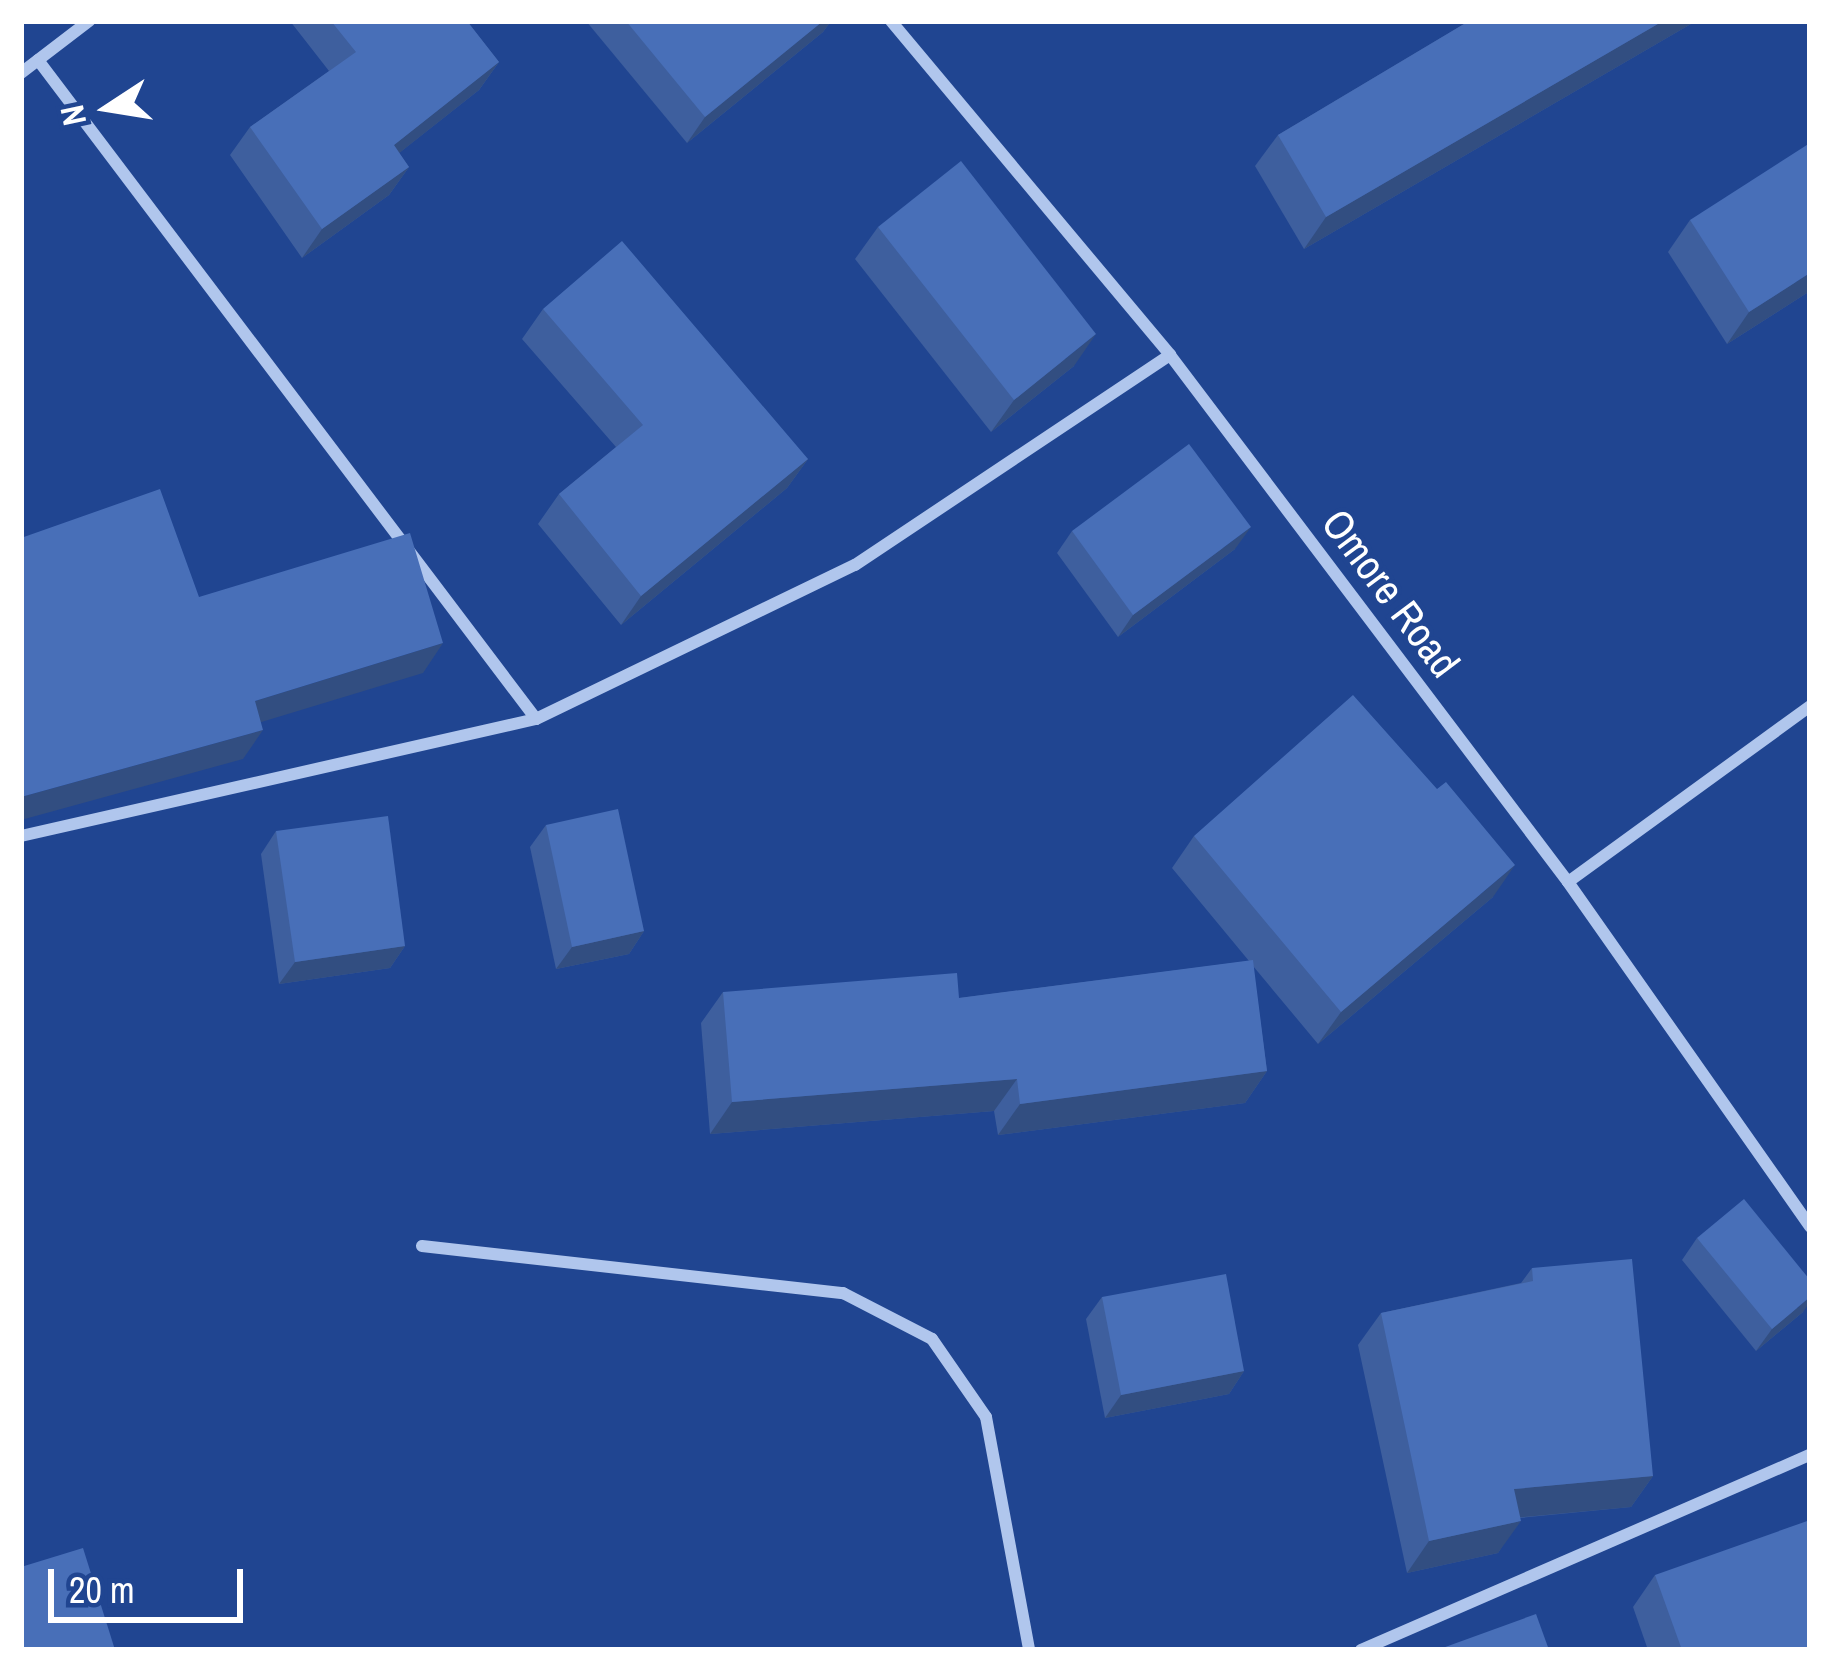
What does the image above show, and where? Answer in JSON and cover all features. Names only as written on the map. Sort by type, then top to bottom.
[{"type":"street","points":[[21,73],[89,21]]},
{"type":"street","name":"Omore Road","points":[[891,21],[1170,355],[1568,882],[1810,1226]]},
{"type":"street","points":[[38,60],[536,719]]},
{"type":"street","points":[[21,836],[536,719],[854,566],[1170,355]]},
{"type":"street","points":[[1568,882],[1810,706]]},
{"type":"street","points":[[422,1246],[843,1293],[932,1339],[986,1417],[1029,1650]]},
{"type":"street","points":[[1361,1650],[1810,1455]]},
{"type":"building","points":[[331,21],[467,21],[499,62],[394,145],[409,167],[322,229],[250,127],[356,52]]},
{"type":"building","points":[[626,21],[823,21],[705,117]]},
{"type":"building","points":[[1469,21],[1663,21],[1326,217],[1278,135]]},
{"type":"building","points":[[1810,143],[1810,273],[1749,312],[1690,220]]},
{"type":"building","points":[[961,161],[1096,334],[1014,400],[878,227]]},
{"type":"building","points":[[622,241],[808,459],[641,596],[559,494],[643,425],[543,309]]},
{"type":"building","points":[[1189,444],[1251,527],[1133,615],[1072,531]]},
{"type":"building","points":[[160,489],[199,597],[410,533],[443,643],[255,701],[263,730],[21,797],[21,538]]},
{"type":"building","points":[[1353,695],[1437,789],[1446,782],[1515,865],[1341,1012],[1194,836]]},
{"type":"building","points":[[618,809],[644,931],[572,947],[546,825]]},
{"type":"building","points":[[388,816],[405,946],[295,962],[276,831]]},
{"type":"building","points":[[1253,960],[1267,1071],[1020,1104],[1017,1079],[732,1102],[723,992],[957,973],[959,998]]},
{"type":"building","points":[[1744,1199],[1810,1280],[1810,1297],[1772,1329],[1697,1238]]},
{"type":"building","points":[[1632,1259],[1653,1476],[1514,1489],[1521,1521],[1429,1541],[1381,1313],[1533,1281],[1532,1268]]},
{"type":"building","points":[[1226,1274],[1244,1371],[1121,1395],[1102,1297]]},
{"type":"building","points":[[1810,1520],[1810,1650],[1682,1650],[1655,1575]]},
{"type":"building","points":[[83,1548],[115,1650],[22,1650],[21,1567]]},
{"type":"building","points":[[1536,1614],[1549,1650],[1437,1650]]}]
